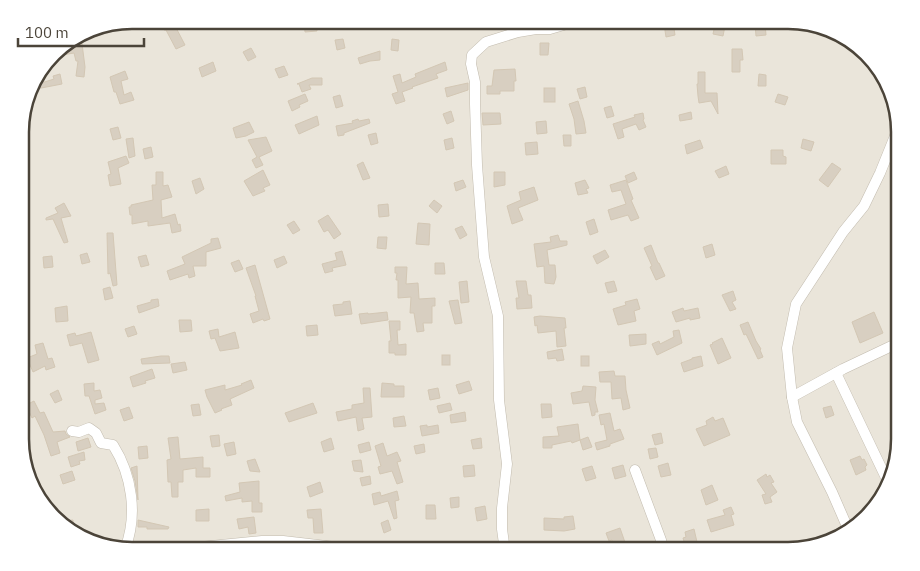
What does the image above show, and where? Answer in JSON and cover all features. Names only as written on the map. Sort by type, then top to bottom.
[{"type":"street","points":[[504,542],[502,508],[507,464],[499,400],[498,316],[484,257],[477,165],[475,82],[471,64],[472,55],[486,42],[518,32],[550,29]]},
{"type":"street","points":[[846,524],[797,422],[792,397],[787,348],[796,304],[843,232],[864,206],[891,146]]},
{"type":"street","points":[[792,397],[891,346]]},
{"type":"street","points":[[836,373],[885,476]]},
{"type":"street","points":[[72,431],[79,432],[89,428],[96,433],[101,442],[113,445],[120,457],[127,476],[133,513],[128,542]]},
{"type":"street","points":[[635,470],[661,542]]},
{"type":"street","points":[[254,542],[292,542]]},
{"type":"shaded area","points":[[789,29],[815,32],[846,46],[866,64],[877,80],[888,105],[891,125],[891,446],[886,473],[874,497],[856,517],[840,528],[815,539],[795,542],[131,542],[105,539],[74,525],[54,507],[43,491],[34,473],[30,453],[30,118],[34,98],[43,80],[64,54],[98,34],[118,30]]},
{"type":"building","points":[[177,29],[185,45],[176,49],[166,30],[164,30]]},
{"type":"building","points":[[305,29],[317,29],[317,31],[305,32]]},
{"type":"building","points":[[665,29],[674,29],[675,35],[666,37]]},
{"type":"building","points":[[714,29],[724,29],[723,36],[713,34]]},
{"type":"building","points":[[755,29],[765,29],[766,35],[756,36]]},
{"type":"building","points":[[343,39],[345,48],[337,50],[335,40]]},
{"type":"building","points":[[392,39],[399,40],[398,51],[391,50]]},
{"type":"building","points":[[82,42],[85,67],[84,77],[76,76],[78,61],[76,61],[74,53],[63,55]]},
{"type":"building","points":[[540,43],[549,43],[548,55],[540,55]]},
{"type":"building","points":[[251,48],[256,57],[248,61],[243,52]]},
{"type":"building","points":[[732,49],[742,49],[743,60],[740,60],[740,72],[732,72]]},
{"type":"building","points":[[380,51],[380,60],[360,64],[358,58]]},
{"type":"building","points":[[213,62],[216,71],[202,77],[199,68]]},
{"type":"building","points":[[445,62],[447,70],[436,74],[438,78],[402,92],[405,101],[396,104],[392,94],[398,92],[393,76],[400,74],[402,83],[416,77],[415,74]]},
{"type":"building","points":[[284,66],[288,75],[279,78],[275,69]]},
{"type":"building","points":[[515,69],[516,81],[514,81],[514,91],[500,91],[500,94],[487,94],[487,86],[492,86],[494,70]]},
{"type":"building","points":[[125,71],[128,79],[121,81],[124,95],[131,92],[134,100],[120,104],[110,77]]},
{"type":"building","points":[[698,72],[705,72],[705,93],[717,93],[718,114],[711,101],[699,103]]},
{"type":"building","points":[[60,74],[62,84],[39,88],[42,83],[54,79],[53,76]]},
{"type":"building","points":[[759,74],[766,75],[766,86],[758,86]]},
{"type":"building","points":[[312,78],[322,78],[322,85],[309,85],[311,89],[302,92],[299,84],[297,84]]},
{"type":"building","points":[[468,83],[468,90],[447,97],[445,88]]},
{"type":"building","points":[[585,87],[587,97],[580,99],[577,89]]},
{"type":"building","points":[[544,88],[555,88],[555,102],[544,102]]},
{"type":"building","points":[[305,94],[308,101],[292,111],[288,101]]},
{"type":"building","points":[[778,94],[788,97],[785,105],[775,102]]},
{"type":"building","points":[[340,95],[343,106],[336,108],[333,97]]},
{"type":"building","points":[[578,101],[586,133],[576,134],[569,104]]},
{"type":"building","points":[[611,106],[614,116],[607,118],[604,108]]},
{"type":"building","points":[[451,111],[454,121],[447,124],[443,114]]},
{"type":"building","points":[[691,112],[692,119],[680,121],[679,115]]},
{"type":"building","points":[[482,113],[500,113],[501,124],[483,125]]},
{"type":"building","points":[[643,113],[646,127],[639,130],[636,124],[622,129],[624,137],[618,139],[613,124]]},
{"type":"building","points":[[317,116],[319,125],[299,134],[295,125]]},
{"type":"building","points":[[358,119],[359,121],[369,119],[370,123],[338,136],[336,126],[353,123],[352,121]]},
{"type":"building","points":[[546,121],[547,133],[537,134],[536,122]]},
{"type":"building","points":[[249,122],[254,132],[236,138],[233,128]]},
{"type":"building","points":[[118,127],[121,138],[113,140],[110,129]]},
{"type":"building","points":[[376,133],[378,143],[371,145],[368,135]]},
{"type":"building","points":[[563,135],[571,135],[571,146],[564,146]]},
{"type":"building","points":[[266,137],[272,151],[259,157],[263,165],[256,168],[252,160],[257,157],[248,140]]},
{"type":"building","points":[[133,138],[135,156],[129,158],[126,139]]},
{"type":"building","points":[[452,138],[454,148],[446,150],[444,140]]},
{"type":"building","points":[[803,139],[814,142],[811,151],[801,148]]},
{"type":"building","points":[[700,140],[703,148],[687,154],[685,145]]},
{"type":"building","points":[[537,142],[538,154],[526,155],[525,143]]},
{"type":"building","points":[[151,147],[153,157],[145,159],[143,149]]},
{"type":"building","points":[[771,150],[783,150],[786,164],[771,164]]},
{"type":"building","points":[[126,156],[129,163],[118,168],[121,184],[110,186],[108,175],[111,174],[108,162]]},
{"type":"building","points":[[363,162],[370,178],[363,180],[357,165]]},
{"type":"building","points":[[832,163],[841,169],[828,187],[819,180]]},
{"type":"building","points":[[726,166],[729,174],[719,178],[715,171]]},
{"type":"building","points":[[263,170],[270,185],[263,188],[265,191],[253,196],[244,181]]},
{"type":"building","points":[[156,172],[163,172],[163,186],[168,185],[172,197],[161,200],[162,218],[175,214],[181,231],[172,233],[170,223],[148,226],[148,221],[132,224],[132,215],[130,215],[129,207],[153,200],[152,185],[156,185]]},
{"type":"building","points":[[494,172],[505,172],[505,185],[494,187]]},
{"type":"building","points":[[634,172],[637,179],[628,183],[625,176]]},
{"type":"building","points":[[200,178],[204,189],[196,194],[192,181]]},
{"type":"building","points":[[463,180],[466,187],[456,191],[454,183]]},
{"type":"building","points":[[585,180],[589,188],[586,189],[588,193],[578,195],[575,183]]},
{"type":"building","points":[[626,180],[633,199],[631,200],[639,218],[631,221],[628,215],[611,220],[608,210],[626,204],[621,190],[612,192],[610,185]]},
{"type":"building","points":[[534,187],[538,200],[518,208],[523,220],[512,224],[507,206],[521,200],[519,192]]},
{"type":"building","points":[[434,200],[442,206],[437,213],[429,206]]},
{"type":"building","points":[[64,203],[71,216],[61,218],[68,242],[64,243],[53,219],[46,220],[46,218],[58,213],[55,208]]},
{"type":"building","points":[[388,204],[389,216],[379,217],[378,205]]},
{"type":"building","points":[[328,215],[341,234],[334,239],[328,230],[324,232],[318,221]]},
{"type":"building","points":[[594,219],[598,232],[590,235],[586,222]]},
{"type":"building","points":[[294,221],[300,230],[293,234],[287,225]]},
{"type":"building","points":[[418,223],[430,224],[429,245],[416,244]]},
{"type":"building","points":[[462,226],[467,235],[460,239],[455,229]]},
{"type":"building","points":[[107,233],[113,233],[117,285],[113,286],[110,273],[108,274]]},
{"type":"building","points":[[558,235],[560,241],[567,241],[567,245],[547,250],[549,265],[555,265],[556,277],[554,284],[545,283],[544,266],[537,267],[534,244],[551,242],[550,237]]},
{"type":"building","points":[[378,237],[387,237],[386,249],[377,248]]},
{"type":"building","points":[[218,238],[221,248],[206,252],[206,266],[193,266],[195,276],[189,278],[188,274],[170,280],[167,271],[185,264],[182,257],[211,243],[211,239]]},
{"type":"building","points":[[712,244],[715,255],[706,258],[703,247]]},
{"type":"building","points":[[651,245],[665,276],[656,280],[644,248]]},
{"type":"building","points":[[605,250],[609,257],[597,264],[593,256]]},
{"type":"building","points":[[342,251],[346,265],[332,268],[333,271],[325,273],[322,264],[337,260],[335,253]]},
{"type":"building","points":[[87,253],[90,262],[82,264],[80,255]]},
{"type":"building","points":[[146,255],[149,265],[141,267],[138,257]]},
{"type":"building","points":[[52,256],[53,267],[44,268],[43,257]]},
{"type":"building","points":[[284,256],[287,263],[277,268],[274,260]]},
{"type":"building","points":[[239,260],[243,269],[235,272],[231,263]]},
{"type":"building","points":[[435,263],[444,263],[445,274],[435,274]]},
{"type":"building","points":[[255,265],[270,319],[264,321],[263,319],[253,323],[250,314],[259,311],[246,268]]},
{"type":"building","points":[[395,267],[407,267],[406,284],[418,283],[419,299],[435,298],[435,306],[432,306],[432,323],[423,323],[424,331],[417,332],[414,313],[410,313],[411,297],[398,298],[398,280],[396,280],[397,273],[395,273]]},
{"type":"building","points":[[467,281],[469,302],[461,303],[459,282]]},
{"type":"building","points":[[516,281],[526,281],[528,295],[531,295],[532,308],[517,309],[516,298],[519,298]]},
{"type":"building","points":[[614,281],[617,291],[608,293],[605,283]]},
{"type":"building","points":[[110,287],[113,298],[105,300],[103,289]]},
{"type":"building","points":[[733,291],[736,300],[732,302],[736,309],[730,311],[722,295]]},
{"type":"building","points":[[158,299],[159,306],[139,313],[137,306]]},
{"type":"building","points":[[637,299],[640,309],[634,311],[636,321],[618,325],[613,309],[626,305],[625,302]]},
{"type":"building","points":[[458,300],[462,323],[455,324],[449,301]]},
{"type":"building","points":[[350,301],[352,314],[335,316],[333,305]]},
{"type":"building","points":[[67,306],[68,321],[56,322],[55,308]]},
{"type":"building","points":[[683,308],[684,311],[698,308],[700,318],[690,320],[690,318],[676,322],[672,312]]},
{"type":"building","points":[[387,312],[388,320],[361,324],[359,314]]},
{"type":"building","points":[[874,312],[883,333],[860,343],[852,322]]},
{"type":"building","points":[[534,317],[565,318],[566,346],[557,347],[556,331],[538,333]]},
{"type":"building","points":[[179,320],[191,320],[192,331],[180,332]]},
{"type":"building","points":[[389,321],[400,321],[400,330],[397,330],[398,345],[406,344],[406,355],[389,353],[389,341],[391,341]]},
{"type":"building","points":[[748,322],[761,349],[763,357],[758,359],[740,325]]},
{"type":"building","points":[[317,325],[318,335],[307,336],[306,326]]},
{"type":"building","points":[[134,326],[137,334],[128,337],[125,329]]},
{"type":"building","points":[[218,329],[219,337],[235,332],[239,348],[220,351],[215,338],[211,339],[209,331]]},
{"type":"building","points":[[679,330],[682,343],[657,355],[652,344],[659,341],[660,344],[674,337],[673,331]]},
{"type":"building","points":[[91,332],[99,360],[88,363],[82,343],[70,346],[67,335],[75,333],[76,336]]},
{"type":"building","points":[[646,334],[646,344],[630,346],[629,335]]},
{"type":"building","points":[[722,338],[731,358],[718,364],[710,345]]},
{"type":"building","points":[[43,343],[48,359],[52,358],[55,367],[46,370],[45,366],[33,372],[29,357],[37,354],[35,345]]},
{"type":"building","points":[[562,349],[564,360],[548,359],[547,352]]},
{"type":"building","points":[[442,355],[450,355],[450,365],[442,365]]},
{"type":"building","points":[[169,356],[170,363],[142,364],[141,359]]},
{"type":"building","points":[[581,356],[589,356],[589,366],[581,366]]},
{"type":"building","points":[[701,356],[703,366],[684,372],[681,363]]},
{"type":"building","points":[[185,362],[187,370],[173,373],[171,364]]},
{"type":"building","points":[[152,369],[155,378],[133,387],[130,377]]},
{"type":"building","points":[[614,371],[615,376],[625,376],[630,408],[623,410],[621,398],[612,399],[611,382],[600,382],[599,372]]},
{"type":"building","points":[[251,380],[254,388],[230,399],[232,405],[215,413],[205,390],[225,385],[225,390]]},
{"type":"building","points":[[469,381],[472,390],[459,394],[456,385]]},
{"type":"building","points":[[94,383],[94,391],[100,390],[102,398],[95,400],[95,404],[104,403],[106,410],[95,414],[89,396],[85,396],[84,384]]},
{"type":"building","points":[[382,383],[404,386],[404,397],[381,397]]},
{"type":"building","points":[[583,386],[596,387],[595,400],[598,412],[595,412],[595,415],[592,416],[589,402],[573,404],[571,393],[582,391]]},
{"type":"building","points":[[363,388],[370,388],[372,417],[362,418],[364,429],[358,431],[356,417],[338,421],[336,412],[352,409],[352,405],[364,403]]},
{"type":"building","points":[[438,388],[440,398],[430,400],[428,390]]},
{"type":"building","points":[[58,390],[62,400],[55,403],[50,394]]},
{"type":"building","points":[[34,401],[40,413],[44,412],[53,432],[65,431],[70,437],[57,442],[60,453],[51,456],[35,416],[32,418],[29,412],[29,404]]},
{"type":"building","points":[[313,403],[317,413],[289,422],[285,413]]},
{"type":"building","points":[[450,403],[452,410],[439,413],[437,406]]},
{"type":"building","points":[[199,404],[201,415],[193,416],[191,405]]},
{"type":"building","points":[[541,404],[551,404],[552,417],[542,418]]},
{"type":"building","points":[[831,406],[834,415],[826,418],[823,408]]},
{"type":"building","points":[[129,407],[133,418],[124,421],[120,410]]},
{"type":"building","points":[[465,412],[466,421],[451,423],[450,415]]},
{"type":"building","points":[[610,413],[614,431],[620,429],[624,439],[597,450],[595,443],[607,440],[604,424],[601,425],[599,415]]},
{"type":"building","points":[[404,416],[406,426],[394,427],[393,418]]},
{"type":"building","points":[[713,417],[715,421],[723,418],[730,435],[704,446],[696,429],[707,425],[706,421]]},
{"type":"building","points":[[578,424],[580,440],[572,443],[571,441],[552,445],[552,448],[543,448],[543,437],[559,436],[557,427]]},
{"type":"building","points":[[427,425],[427,427],[438,425],[439,433],[422,436],[420,426]]},
{"type":"building","points":[[661,433],[663,443],[655,445],[652,435]]},
{"type":"building","points":[[219,435],[220,446],[212,447],[210,436]]},
{"type":"building","points":[[178,437],[180,459],[203,457],[203,468],[210,468],[210,477],[196,477],[196,468],[183,470],[183,482],[178,482],[178,497],[172,497],[171,482],[168,482],[167,460],[171,459],[168,438]]},
{"type":"building","points":[[588,437],[592,447],[583,450],[580,440]]},
{"type":"building","points":[[88,438],[91,447],[78,451],[76,442]]},
{"type":"building","points":[[331,438],[334,449],[324,452],[321,442]]},
{"type":"building","points":[[481,438],[482,448],[473,449],[471,440]]},
{"type":"building","points":[[234,442],[236,454],[227,456],[224,444]]},
{"type":"building","points":[[369,442],[371,450],[360,453],[358,445]]},
{"type":"building","points":[[383,443],[387,456],[397,452],[401,461],[397,462],[403,482],[397,484],[392,471],[380,474],[378,467],[381,466],[375,446]]},
{"type":"building","points":[[424,444],[425,452],[416,454],[414,446]]},
{"type":"building","points":[[147,446],[148,458],[139,459],[138,447]]},
{"type":"building","points":[[656,448],[658,457],[650,459],[648,449]]},
{"type":"building","points":[[84,452],[85,460],[79,461],[80,464],[71,467],[68,457]]},
{"type":"building","points":[[860,456],[867,465],[865,467],[866,470],[856,475],[850,460]]},
{"type":"building","points":[[255,459],[260,472],[250,471],[247,461]]},
{"type":"building","points":[[361,460],[363,472],[354,471],[352,461]]},
{"type":"building","points":[[668,463],[671,475],[661,477],[658,466]]},
{"type":"building","points":[[474,465],[475,476],[464,477],[463,466]]},
{"type":"building","points":[[623,465],[626,476],[615,479],[612,468]]},
{"type":"building","points":[[137,466],[138,500],[131,468]]},
{"type":"building","points":[[592,466],[596,478],[586,481],[582,469]]},
{"type":"building","points":[[72,471],[75,480],[63,484],[60,475]]},
{"type":"building","points":[[766,474],[767,477],[770,475],[774,482],[771,483],[777,492],[770,497],[772,502],[765,504],[762,495],[766,494],[757,480]]},
{"type":"building","points":[[370,476],[371,484],[362,486],[360,478]]},
{"type":"building","points":[[259,481],[259,503],[262,503],[262,512],[252,512],[252,501],[242,502],[242,498],[226,501],[225,496],[240,492],[239,483]]},
{"type":"building","points":[[320,482],[323,492],[310,497],[307,487]]},
{"type":"building","points":[[712,485],[718,500],[706,505],[701,490]]},
{"type":"building","points":[[397,491],[399,500],[395,501],[397,518],[394,519],[388,501],[374,505],[372,494],[380,492],[381,496]]},
{"type":"building","points":[[459,497],[459,507],[451,508],[450,498]]},
{"type":"building","points":[[426,505],[435,505],[436,519],[426,519]]},
{"type":"building","points":[[485,506],[487,519],[477,521],[475,508]]},
{"type":"building","points":[[731,507],[734,514],[731,515],[734,525],[711,532],[707,520],[725,515],[723,510]]},
{"type":"building","points":[[209,509],[209,521],[196,521],[196,510]]},
{"type":"building","points":[[321,509],[323,533],[314,533],[313,518],[308,518],[307,510]]},
{"type":"building","points":[[573,516],[575,529],[564,531],[544,530],[544,518],[564,519],[564,517]]},
{"type":"building","points":[[254,517],[256,533],[249,534],[248,527],[239,529],[237,519]]},
{"type":"building","points":[[138,520],[169,527],[168,529],[147,529],[147,527],[138,527]]},
{"type":"building","points":[[388,520],[391,530],[384,533],[381,523]]},
{"type":"building","points":[[620,528],[625,542],[609,541],[606,533]]},
{"type":"building","points":[[694,529],[697,542],[684,542],[685,532]]}]
